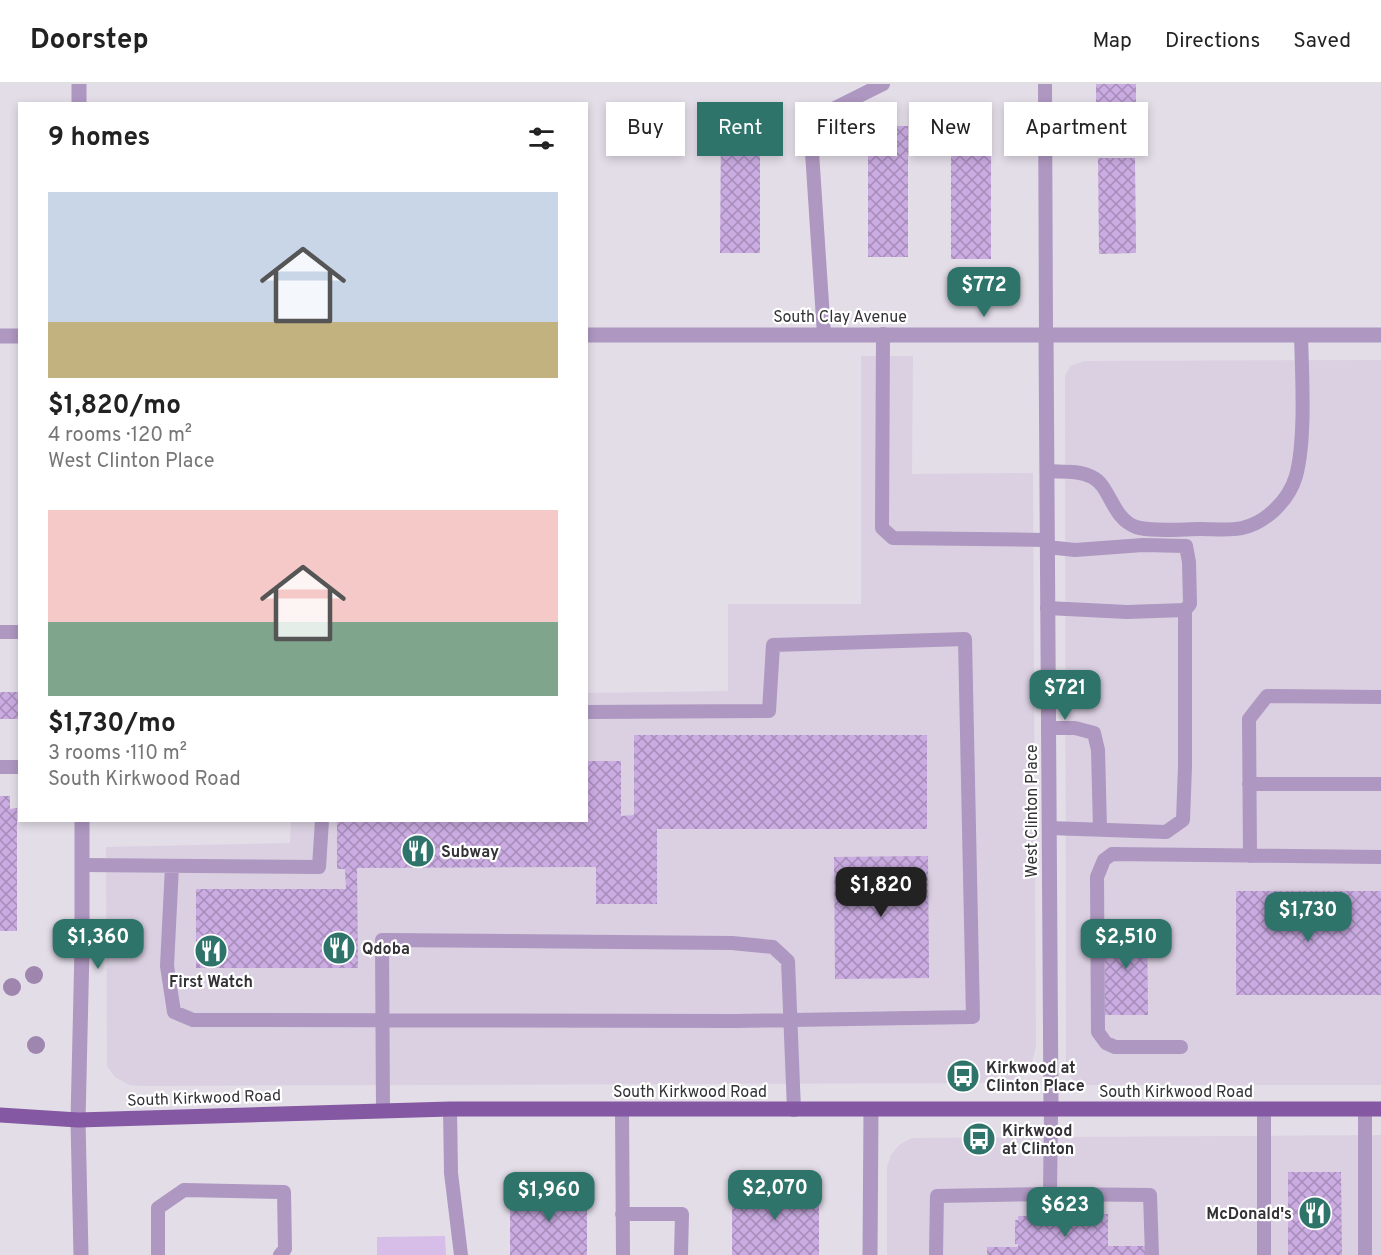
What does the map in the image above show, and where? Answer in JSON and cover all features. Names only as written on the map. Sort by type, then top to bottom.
[{"type":"main road","name":"South Kirkwood Road","points":[[0,1116],[78,1119],[450,1109],[1373,1109]]},
{"type":"street","points":[[79,84],[80,102]]},
{"type":"street","name":"West Clinton Place","points":[[1046,334],[1051,1108]]},
{"type":"street","name":"South Clay Avenue","points":[[588,335],[1381,335]]},
{"type":"street","points":[[0,336],[18,336]]},
{"type":"street","points":[[81,1255],[78,1119],[82,822]]},
{"type":"street","points":[[870,1255],[871,1110]]},
{"type":"lane","points":[[824,334],[811,137],[827,112],[883,84]]},
{"type":"lane","points":[[1045,84],[1046,334]]},
{"type":"lane","points":[[883,334],[882,528],[893,538],[1047,543],[1075,550],[1143,545],[1186,546],[1189,561],[1190,604],[1185,610],[1183,820],[1166,832],[1049,828]]},
{"type":"lane","points":[[1047,471],[1075,472],[1097,480],[1113,507],[1124,519],[1136,527],[1219,530],[1242,528],[1259,521],[1276,509],[1296,477],[1301,438],[1301,335]]},
{"type":"lane","points":[[1047,608],[1127,612],[1185,610]]},
{"type":"lane","points":[[0,632],[18,632]]},
{"type":"lane","points":[[172,866],[167,966],[174,1012],[193,1020],[791,1020],[973,1017],[965,639],[773,645],[769,711],[588,712]]},
{"type":"lane","points":[[1250,856],[1249,719],[1267,696],[1381,697]]},
{"type":"lane","points":[[1048,728],[1076,728],[1094,734],[1098,750],[1100,829]]},
{"type":"lane","points":[[0,767],[18,767]]},
{"type":"lane","points":[[1250,784],[1381,784]]},
{"type":"lane","points":[[82,865],[319,867],[322,822]]},
{"type":"lane","points":[[1181,1047],[1115,1047],[1106,1043],[1098,1032],[1097,877],[1104,860],[1112,854],[1381,857]]},
{"type":"lane","points":[[383,1110],[382,940],[732,944],[773,947],[788,961],[794,1110]]},
{"type":"lane","points":[[1050,1194],[1051,1108]]},
{"type":"lane","points":[[450,1109],[451,1173],[461,1255]]},
{"type":"lane","points":[[622,1109],[623,1255]]},
{"type":"lane","points":[[1365,1255],[1373,1109]]},
{"type":"lane","points":[[1264,1110],[1264,1255]]},
{"type":"lane","points":[[158,1255],[158,1208],[184,1190],[285,1192],[285,1249],[280,1255]]},
{"type":"lane","points":[[936,1255],[937,1196],[1050,1194],[1150,1195],[1152,1255]]},
{"type":"lane","points":[[622,1214],[682,1214],[681,1255]]},
{"type":"shaded area","points":[[861,356],[913,356],[912,474],[1033,473],[1036,1046],[1031,1067],[1021,1077],[1004,1083],[142,1086],[129,1085],[115,1077],[107,1066],[106,847],[290,843],[291,822],[588,822],[588,693],[728,691],[728,604],[861,604]]},
{"type":"shaded area","points":[[1381,360],[1381,1085],[1085,1085],[1074,1081],[1066,1071],[1065,376],[1070,366],[1084,361]]},
{"type":"shaded area","points":[[1381,1135],[1381,1255],[887,1255],[887,1167],[891,1155],[899,1145],[912,1138]]},
{"type":"shaded area","points":[[445,1236],[446,1255],[377,1255],[377,1237]]},
{"type":"building","points":[[1096,84],[1136,84],[1136,102],[1096,102]]},
{"type":"building","points":[[897,126],[908,126],[908,257],[868,257],[868,156],[897,156]]},
{"type":"building","points":[[721,156],[760,156],[760,253],[720,253]]},
{"type":"building","points":[[951,156],[991,156],[991,259],[951,259]]},
{"type":"building","points":[[1098,158],[1135,158],[1136,253],[1099,254]]},
{"type":"building","points":[[0,692],[18,692],[18,719],[0,719]]},
{"type":"building","points":[[634,735],[927,735],[927,829],[657,829],[657,904],[596,904],[596,867],[357,868],[358,968],[196,968],[196,889],[346,889],[345,869],[337,869],[337,822],[588,822],[588,761],[621,761],[621,816],[634,815]]},
{"type":"building","points":[[0,796],[10,796],[10,809],[17,808],[17,931],[0,931]]},
{"type":"building","points":[[928,856],[929,978],[835,979],[834,857]]},
{"type":"building","points":[[1236,891],[1381,891],[1381,995],[1236,995]]},
{"type":"building","points":[[1147,924],[1148,1015],[1105,1015],[1104,925]]},
{"type":"building","name":"McDonald's","points":[[1288,1172],[1341,1172],[1342,1255],[1288,1255]]},
{"type":"building","points":[[732,1187],[819,1188],[819,1255],[732,1255]]},
{"type":"building","points":[[521,1189],[587,1190],[587,1255],[510,1255],[510,1198],[521,1198]]},
{"type":"building","points":[[1083,1209],[1094,1209],[1099,1214],[1108,1214],[1108,1246],[1146,1246],[1146,1255],[987,1255],[987,1247],[1018,1247],[1018,1244],[1015,1244],[1015,1220],[1018,1220],[1018,1216],[1042,1216],[1041,1224],[1069,1224],[1069,1214],[1078,1214]]},
{"type":"place","name":"Subway","points":[[418,851]]},
{"type":"place","name":"Qdoba","points":[[339,948]]},
{"type":"place","name":"First Watch","points":[[211,951]]},
{"type":"place","name":"Kirkwood at Clinton Place","points":[[963,1076]]},
{"type":"place","name":"Kirkwood at Clinton","points":[[979,1139]]},
{"type":"place","name":"McDonald's","points":[[1315,1213]]}]
